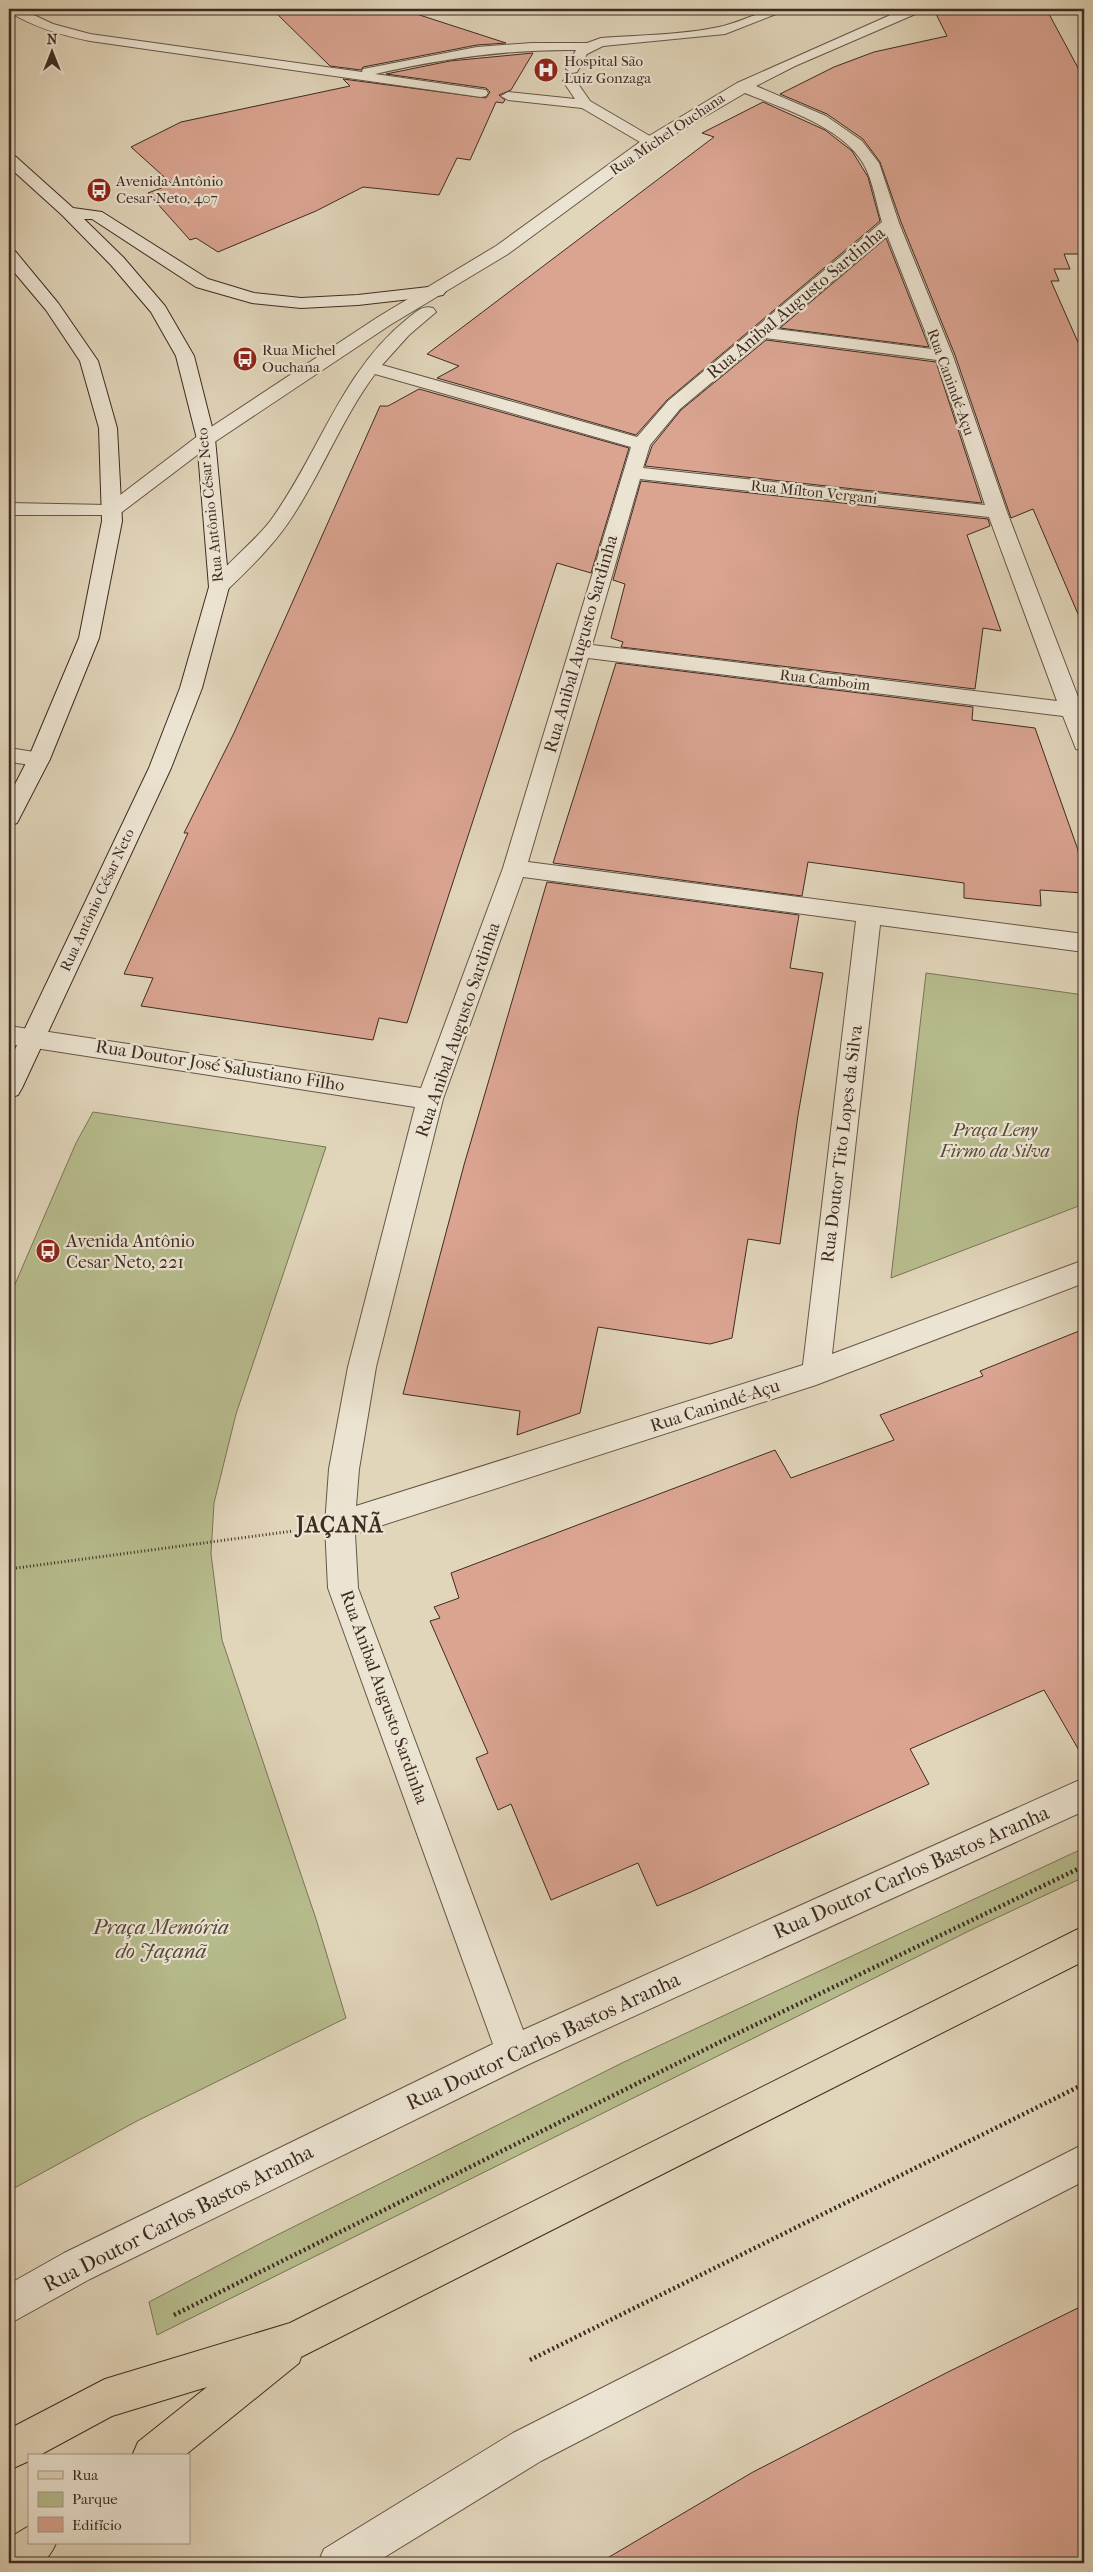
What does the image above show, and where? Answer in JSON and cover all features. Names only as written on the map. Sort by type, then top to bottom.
[{"type":"main road","points":[[9,2450],[105,2399],[296,2340],[1084,1944]]},
{"type":"main road","points":[[154,2454],[296,2340]]},
{"type":"main road","points":[[9,2563],[35,2544]]},
{"type":"street","name":"Rua Michel Ouchana","points":[[111,511],[206,439],[384,321],[437,291],[502,250],[650,142],[742,86],[915,9]]},
{"type":"street","name":"Rua Canindé-Açu","points":[[742,86],[821,119],[856,144],[870,163],[891,223],[944,356],[996,512],[1084,744]]},
{"type":"street","name":"Rua Antônio César Neto","points":[[9,159],[68,212],[117,261],[158,310],[185,356],[206,439],[219,587],[191,688],[160,768],[20,1036],[9,1088]]},
{"type":"street","points":[[68,212],[96,215],[202,283],[252,298],[301,303],[437,291],[431,309],[405,327],[350,398],[284,514],[219,587]]},
{"type":"street","name":"Rua Anibal Augusto Sardinha","points":[[514,2052],[343,1588],[340,1525],[344,1469],[362,1367],[430,1099],[515,868],[631,472],[641,444],[674,405],[891,223]]},
{"type":"street","points":[[9,255],[52,307],[89,361],[108,428],[111,511],[107,555],[89,638],[39,759],[9,818]]},
{"type":"street","points":[[762,332],[944,356]]},
{"type":"street","points":[[372,368],[641,444]]},
{"type":"street","name":"Rua Mílton Vergani","points":[[631,472],[996,512]]},
{"type":"street","points":[[9,509],[111,511]]},
{"type":"street","name":"Rua Camboim","points":[[579,650],[1072,710]]},
{"type":"street","points":[[9,755],[39,759]]},
{"type":"street","points":[[515,868],[1084,943]]},
{"type":"street","name":"Rua Doutor Tito Lopes da Silva","points":[[816,1373],[869,915]]},
{"type":"street","name":"Rua Doutor José Salustiano Filho","points":[[20,1036],[430,1099]]},
{"type":"street","name":"Rua Canindé-Açu","points":[[340,1525],[816,1373],[1084,1271]]},
{"type":"street","name":"Rua Doutor Carlos Bastos Aranha","points":[[9,2305],[78,2266],[514,2052],[1084,1794]]},
{"type":"street","points":[[338,2563],[527,2447],[1084,2162]]},
{"type":"lane","points":[[13,9],[43,26],[89,36],[277,66],[357,75],[481,93]]},
{"type":"lane","points":[[584,104],[570,75],[578,55],[588,47],[601,42],[725,30],[783,9]]},
{"type":"lane","points":[[357,75],[423,59],[500,47],[544,45],[588,47]]},
{"type":"lane","points":[[508,96],[584,104],[650,142]]},
{"type":"path","points":[[9,1569],[340,1525]]},
{"type":"path","points":[[174,2314],[726,2039],[1084,1866]]},
{"type":"path","points":[[530,2360],[1084,2084]]},
{"type":"green space","name":"Praça Leny Firmo da Silva","points":[[926,973],[1084,995],[1084,1204],[891,1278]]},
{"type":"green space","name":"Praça Memória do Jaçanã","points":[[93,1112],[326,1147],[236,1414],[214,1503],[211,1554],[222,1640],[316,1919],[346,2018],[137,2121],[9,2191],[9,1298],[76,1143]]},
{"type":"green space","points":[[1084,1848],[1084,1877],[975,1928],[157,2335],[149,2302],[265,2241],[624,2062]]},
{"type":"building","points":[[272,9],[401,9],[506,43],[477,45],[363,67],[361,70],[330,66]]},
{"type":"building","points":[[1037,9],[1040,14],[1049,14],[1084,79],[1084,254],[1064,254],[1070,269],[1054,269],[1059,281],[1051,281],[1084,356],[1084,628],[1033,509],[1011,518],[955,355],[901,222],[880,162],[863,139],[827,114],[780,94],[834,67],[874,52],[947,36],[935,12]]},
{"type":"building","points":[[533,53],[511,90],[499,95],[505,100],[503,103],[496,102],[470,160],[457,158],[439,195],[363,187],[316,211],[218,252],[196,238],[190,240],[148,193],[172,184],[131,147],[181,122],[350,86],[343,79],[486,98],[490,92],[486,88],[386,74],[450,61]]},
{"type":"building","points":[[763,102],[825,130],[852,151],[868,177],[880,221],[667,400],[636,435],[437,378],[459,366],[427,354],[714,137],[702,133]]},
{"type":"building","points":[[886,238],[929,347],[780,328]]},
{"type":"building","points":[[766,340],[936,362],[982,503],[645,466],[652,446],[681,410]]},
{"type":"building","points":[[419,389],[629,448],[591,573],[557,563],[407,1023],[379,1018],[373,1040],[141,1006],[153,978],[124,974],[188,833],[184,833],[234,733],[380,406],[388,406]]},
{"type":"building","points":[[641,481],[988,519],[990,526],[967,535],[1001,631],[983,628],[975,689],[621,647],[623,642],[611,638],[625,584],[613,580]]},
{"type":"building","points":[[616,663],[973,707],[972,720],[1035,728],[1078,850],[1083,893],[1040,890],[1041,906],[964,898],[964,883],[808,862],[802,896],[553,863]]},
{"type":"building","points":[[547,882],[799,915],[790,968],[823,973],[798,1115],[780,1244],[748,1239],[732,1338],[710,1344],[598,1327],[580,1413],[517,1435],[520,1411],[403,1394],[464,1165]]},
{"type":"building","points":[[1084,1329],[1084,1759],[1044,1690],[910,1749],[929,1784],[691,1892],[657,1906],[638,1863],[551,1900],[511,1804],[498,1810],[476,1758],[488,1753],[430,1621],[440,1618],[434,1607],[459,1598],[451,1573],[775,1450],[791,1478],[894,1440],[880,1415],[983,1376],[980,1371]]},
{"type":"building","points":[[1084,2305],[1084,2563],[599,2563],[753,2472]]},
{"type":"place","name":"Hospital São Luiz Gonzaga","points":[[546,70]]},
{"type":"place","name":"Avenida Antônio Cesar Neto, 407","points":[[99,190]]},
{"type":"place","name":"Rua Michel Ouchana","points":[[245,359]]},
{"type":"place","name":"Avenida Antônio Cesar Neto, 221","points":[[48,1251]]},
{"type":"district","name":"JAÇANÃ","points":[[340,1525]]}]
